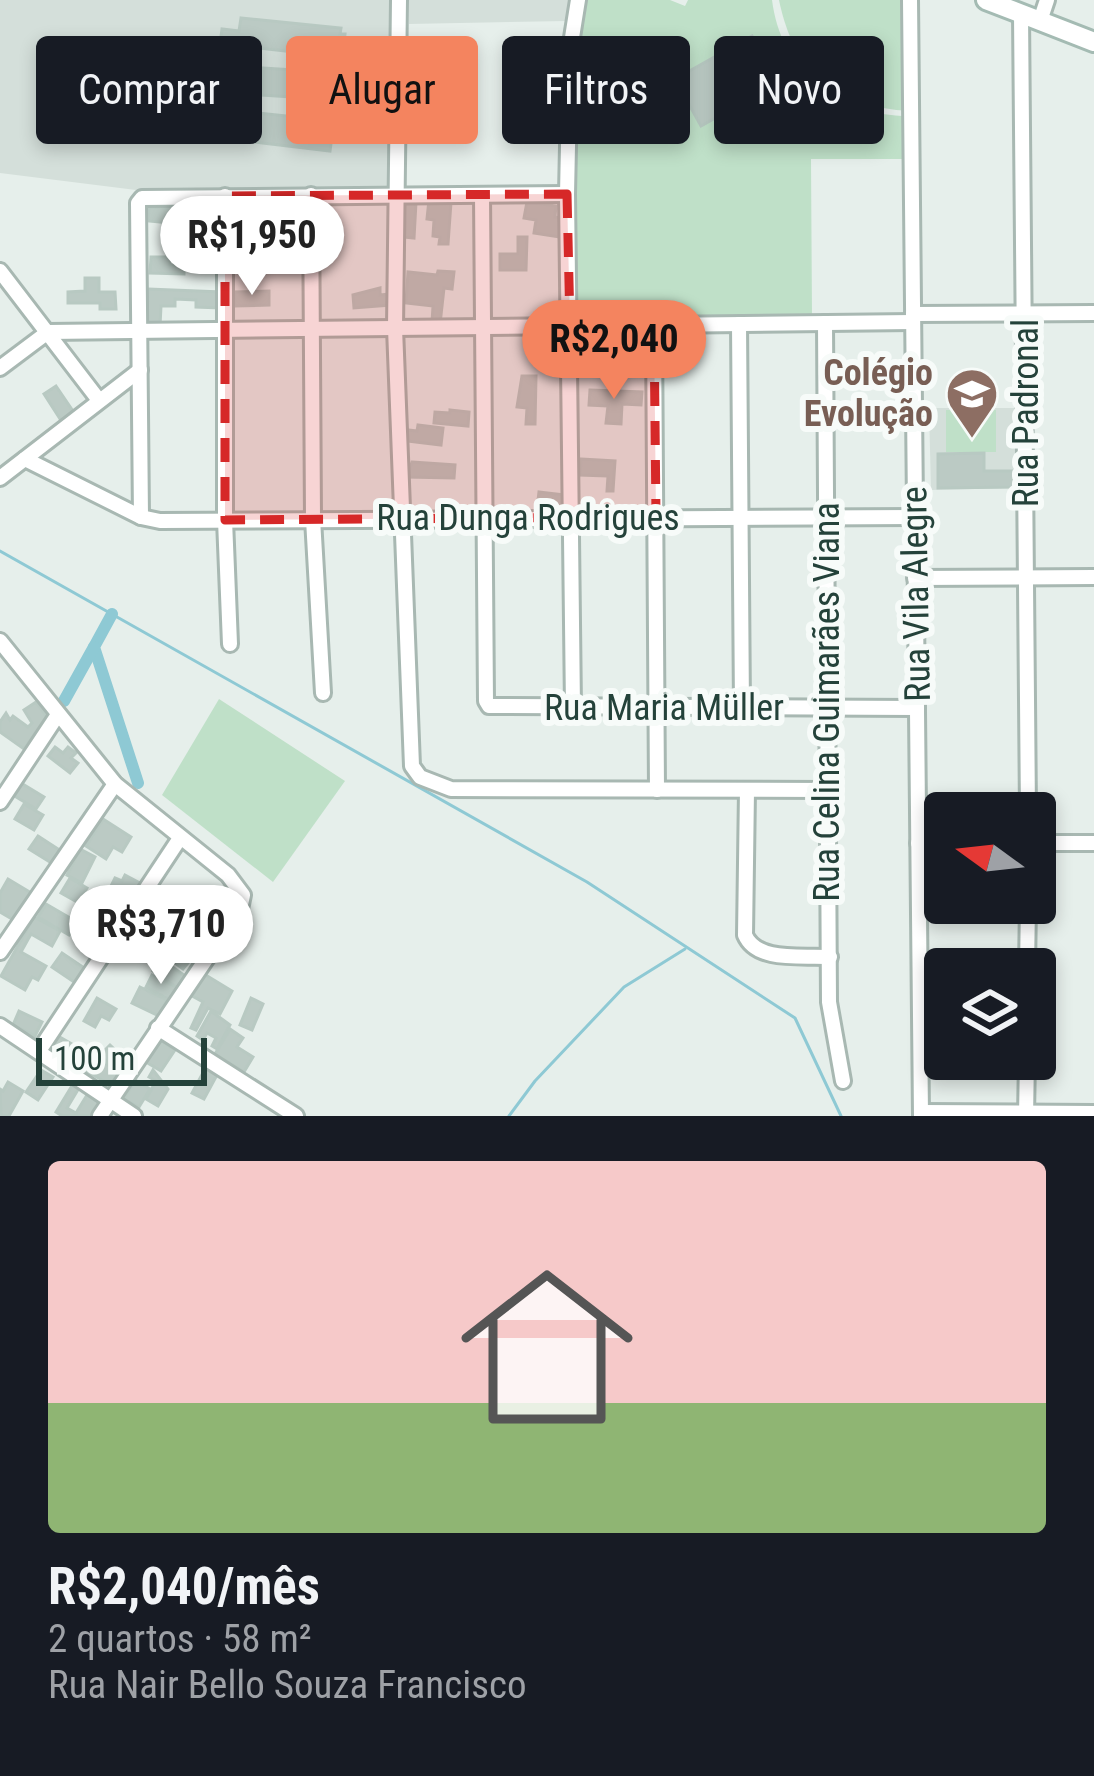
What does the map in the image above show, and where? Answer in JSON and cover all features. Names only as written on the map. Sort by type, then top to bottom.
[{"type":"street","points":[[399,0],[394,328],[412,766],[420,777],[451,789],[828,790]]},
{"type":"street","points":[[573,708],[567,194],[570,50],[578,0]]},
{"type":"street","name":"Rua Vila Alegre","points":[[910,0],[921,1114]]},
{"type":"street","points":[[986,0],[1094,42]]},
{"type":"street","name":"Rua Padronal","points":[[1028,792],[1030,17],[1047,0]]},
{"type":"street","points":[[25,459],[141,517],[138,203],[150,195],[567,194]]},
{"type":"street","points":[[311,195],[313,519],[323,694]]},
{"type":"street","points":[[482,195],[486,517]]},
{"type":"street","points":[[225,196],[225,520],[230,644]]},
{"type":"street","points":[[0,272],[98,399]]},
{"type":"street","points":[[0,368],[48,332],[825,323],[1094,313]]},
{"type":"street","name":"Rua Celina Guimarães Viana","points":[[825,323],[830,1014],[842,1081]]},
{"type":"street","points":[[740,324],[742,708]]},
{"type":"street","points":[[654,325],[657,790]]},
{"type":"street","points":[[0,478],[140,370]]},
{"type":"street","name":"Rua Dunga Rodrigues","points":[[141,517],[160,521],[915,517]]},
{"type":"street","name":"Rua Maria Müller","points":[[486,517],[485,701],[496,709],[917,708]]},
{"type":"street","points":[[915,578],[1094,577]]},
{"type":"street","points":[[0,641],[116,784],[243,895],[241,909],[100,1116]]},
{"type":"street","points":[[0,802],[57,716]]},
{"type":"street","points":[[0,952],[116,784]]},
{"type":"street","points":[[747,790],[746,935],[750,946],[760,952],[830,957]]},
{"type":"street","points":[[38,1052],[180,838]]},
{"type":"street","points":[[918,843],[924,843]]},
{"type":"street","points":[[1056,843],[1094,843]]},
{"type":"street","points":[[0,1026],[134,1116]]},
{"type":"street","points":[[158,1028],[296,1116]]},
{"type":"street","points":[[1026,1114],[1027,1080]]},
{"type":"street","points":[[921,1114],[1094,1113]]},
{"type":"highlighted area","points":[[567,194],[570,326],[654,325],[656,517],[225,520],[225,196]]},
{"type":"shaded area","points":[[0,0],[393,0],[392,36],[286,36],[286,144],[390,144],[389,188],[136,190],[0,173]]},
{"type":"shaded area","points":[[409,0],[570,0],[567,21],[409,24]]},
{"type":"shaded area","name":"Colégio Evolução","points":[[929,408],[1014,408],[1015,488],[931,490]]},
{"type":"green space","points":[[586,0],[670,0],[685,6],[688,0],[772,0],[782,36],[714,36],[714,144],[884,144],[884,114],[902,116],[902,159],[811,159],[812,318],[577,321],[576,144],[690,144],[690,36],[580,36]]},
{"type":"green space","points":[[779,0],[906,0],[910,111],[884,108],[884,36],[790,36]]},
{"type":"green space","points":[[946,410],[996,410],[996,452],[946,452]]},
{"type":"green space","points":[[219,699],[345,781],[273,882],[162,795]]},
{"type":"building","points":[[241,18],[341,28],[340,34],[345,34],[286,36],[286,51],[262,48],[262,36],[221,36],[222,29],[239,31]]},
{"type":"building","points":[[714,57],[714,119],[701,126],[690,106],[690,71]]},
{"type":"building","points":[[263,68],[286,69],[286,97],[262,95]]},
{"type":"building","points":[[262,113],[286,116],[286,144],[331,144],[330,151],[262,143]]},
{"type":"building","points":[[429,200],[451,202],[448,244],[439,244],[440,237],[433,236],[434,220],[427,219]]},
{"type":"building","points":[[404,202],[416,202],[414,238],[403,237]]},
{"type":"building","points":[[527,202],[556,206],[555,217],[562,218],[560,237],[534,233],[536,220],[524,218]]},
{"type":"building","points":[[231,205],[297,206],[297,221],[231,221]]},
{"type":"building","points":[[149,207],[184,209],[183,224],[148,221]]},
{"type":"building","points":[[518,237],[527,237],[526,270],[500,270],[500,254],[518,254]]},
{"type":"building","points":[[175,243],[185,244],[184,274],[150,273],[151,257],[170,257],[170,265],[175,265]]},
{"type":"building","points":[[438,271],[454,272],[452,289],[444,288],[440,324],[432,323],[433,306],[406,303],[408,272],[437,275]]},
{"type":"building","points":[[85,278],[99,278],[99,292],[115,292],[116,309],[100,309],[100,303],[68,303],[68,292],[85,291]]},
{"type":"building","points":[[380,288],[380,295],[390,294],[390,305],[354,308],[353,295]]},
{"type":"building","points":[[148,289],[221,292],[220,308],[196,307],[196,300],[175,299],[175,306],[161,306],[160,326],[147,325]]},
{"type":"building","points":[[269,291],[269,305],[235,306],[235,292]]},
{"type":"building","points":[[522,376],[536,376],[535,424],[526,424],[527,408],[517,407]]},
{"type":"building","points":[[56,386],[75,414],[62,422],[44,394]]},
{"type":"building","points":[[590,390],[642,392],[641,405],[622,404],[621,424],[606,423],[608,406],[589,405]]},
{"type":"building","points":[[435,412],[469,412],[468,426],[434,423]]},
{"type":"building","points":[[418,425],[443,428],[441,445],[407,441],[408,430],[417,431]]},
{"type":"building","points":[[984,453],[984,471],[1014,471],[1014,487],[938,488],[938,454]]},
{"type":"building","points":[[581,459],[615,461],[613,491],[607,491],[608,476],[580,475]]},
{"type":"building","points":[[412,462],[455,465],[454,478],[407,477]]},
{"type":"building","points":[[539,492],[565,495],[563,513],[537,509]]},
{"type":"building","points":[[36,702],[47,717],[24,749],[0,732],[0,722],[6,713],[10,720],[13,716],[28,727],[32,723],[24,710]]},
{"type":"building","points":[[55,747],[76,753],[71,758],[78,763],[70,773],[48,756]]},
{"type":"building","points":[[21,783],[44,797],[36,809],[13,795]]},
{"type":"building","points":[[24,804],[43,815],[34,830],[15,819]]},
{"type":"building","points":[[103,819],[131,837],[122,852],[113,847],[106,859],[86,846]]},
{"type":"building","points":[[38,836],[61,851],[53,864],[29,849]]},
{"type":"building","points":[[80,849],[95,857],[82,883],[67,875]]},
{"type":"building","points":[[125,875],[142,884],[134,898],[111,886],[115,878],[122,881]]},
{"type":"building","points":[[70,878],[87,888],[82,896],[122,913],[116,924],[61,893]]},
{"type":"building","points":[[8,879],[33,894],[17,922],[0,912],[0,893]]},
{"type":"building","points":[[46,904],[77,922],[69,935],[38,917]]},
{"type":"building","points":[[84,909],[106,920],[93,946],[98,948],[95,954],[84,948],[88,940],[81,937],[86,928],[77,923]]},
{"type":"building","points":[[34,917],[60,931],[52,946],[31,934],[21,952],[46,966],[25,990],[1,976]]},
{"type":"building","points":[[168,940],[192,958],[183,969],[160,952]]},
{"type":"building","points":[[62,953],[87,970],[77,984],[52,967]]},
{"type":"building","points":[[161,959],[185,976],[177,988],[153,971]]},
{"type":"building","points":[[204,974],[232,991],[220,1014],[208,1008],[196,1030],[191,1028],[203,1002],[192,996]]},
{"type":"building","points":[[152,975],[176,987],[170,1000],[146,987]]},
{"type":"building","points":[[140,987],[167,1000],[159,1016],[132,1003]]},
{"type":"building","points":[[97,998],[116,1009],[109,1020],[101,1016],[95,1027],[84,1021]]},
{"type":"building","points":[[251,998],[263,1004],[252,1030],[240,1025]]},
{"type":"building","points":[[19,1011],[42,1022],[35,1036],[13,1025]]},
{"type":"building","points":[[211,1011],[230,1025],[217,1049],[212,1046],[216,1038],[207,1033],[203,1040],[197,1036]]},
{"type":"building","points":[[230,1029],[243,1038],[237,1047],[253,1057],[244,1072],[215,1054]]},
{"type":"building","points":[[58,1036],[119,1071],[111,1085],[50,1051]]},
{"type":"building","points":[[160,1040],[175,1050],[161,1071],[146,1062]]},
{"type":"building","points":[[110,1045],[129,1063],[119,1074],[100,1055]]},
{"type":"building","points":[[205,1069],[217,1075],[204,1099],[192,1093]]},
{"type":"building","points":[[41,1070],[53,1077],[38,1100],[26,1092]]},
{"type":"building","points":[[153,1070],[168,1089],[158,1106],[146,1099],[156,1081],[149,1077]]},
{"type":"building","points":[[135,1080],[150,1089],[139,1107],[124,1099]]},
{"type":"building","points":[[8,1082],[23,1091],[9,1116],[1,1116],[0,1089]]},
{"type":"building","points":[[73,1084],[79,1088],[67,1108],[76,1113],[87,1095],[101,1103],[93,1116],[56,1112]]},
{"type":"waterway","points":[[0,551],[587,882],[795,1018],[841,1116]]},
{"type":"waterway","points":[[112,614],[94,647],[138,783]]},
{"type":"waterway","points":[[64,701],[94,647]]},
{"type":"waterway","points":[[509,1116],[535,1081],[624,987],[685,949]]},
{"type":"place","name":"Colégio Evolução","points":[[972,440]]}]
